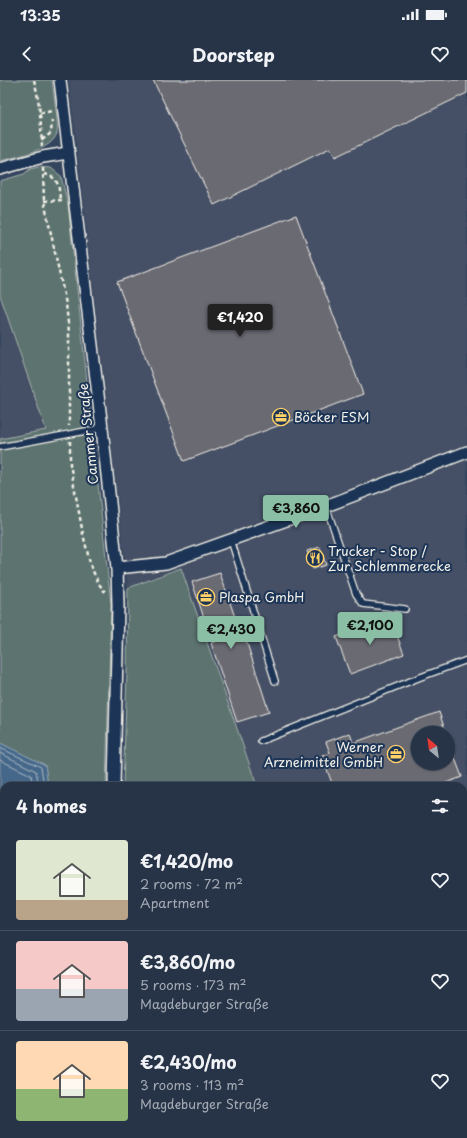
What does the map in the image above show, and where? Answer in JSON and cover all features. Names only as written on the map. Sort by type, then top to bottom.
[{"type":"street","name":"Cammer Straße","points":[[60,80],[102,428],[117,568],[118,606],[114,782]]},
{"type":"street","points":[[0,169],[43,157],[68,153]]},
{"type":"street","points":[[117,568],[166,563],[326,506],[467,452]]},
{"type":"lane","points":[[0,447],[102,428]]},
{"type":"lane","points":[[326,506],[356,594],[363,604],[405,609]]},
{"type":"lane","points":[[231,540],[274,681]]},
{"type":"lane","points":[[260,741],[467,660]]},
{"type":"path","points":[[34,80],[38,95],[42,140],[44,202],[66,304],[68,325],[70,464],[91,567],[99,584],[118,606]]},
{"type":"path","points":[[42,140],[51,133],[51,112]]},
{"type":"path","points":[[44,174],[51,176],[56,180],[60,200]]},
{"type":"path","points":[[44,202],[74,198]]},
{"type":"shaded area","points":[[69,80],[467,80],[467,782],[256,782],[181,568],[128,588]]},
{"type":"shaded area","points":[[0,295],[46,430],[0,439]]},
{"type":"green space","points":[[0,80],[52,80],[57,116],[57,133],[54,139],[48,144],[33,152],[0,161]]},
{"type":"green space","points":[[39,167],[51,168],[61,176],[68,205],[111,604],[106,782],[47,782],[45,765],[0,743],[0,439],[46,430],[0,295],[0,181],[24,174],[30,169]]},
{"type":"green space","points":[[181,568],[256,782],[123,782],[128,588]]},
{"type":"water","points":[[0,743],[45,765],[47,782],[0,782]]},
{"type":"building","points":[[153,80],[467,80],[467,93],[335,157],[330,148],[214,205]]},
{"type":"building","points":[[296,215],[363,394],[184,461],[117,282]]},
{"type":"building","points":[[320,547],[326,565],[313,569],[307,551]]},
{"type":"building","points":[[220,573],[242,638],[245,637],[269,712],[237,722],[211,643],[217,641],[209,617],[204,618],[192,582]]},
{"type":"building","points":[[390,617],[404,654],[350,674],[336,637]]},
{"type":"building","points":[[439,712],[444,726],[411,726],[411,770],[455,770],[455,758],[462,777],[449,782],[332,782],[322,756],[330,753],[326,742],[350,733],[353,743]]},
{"type":"place","name":"Böcker ESM","points":[[281,417]]},
{"type":"place","name":"Trucker - Stop / Zur Schlemmerecke","points":[[315,558]]},
{"type":"place","name":"Plaspa GmbH","points":[[206,597]]},
{"type":"place","name":"Werner Arzneimittel GmbH","points":[[396,754]]}]
